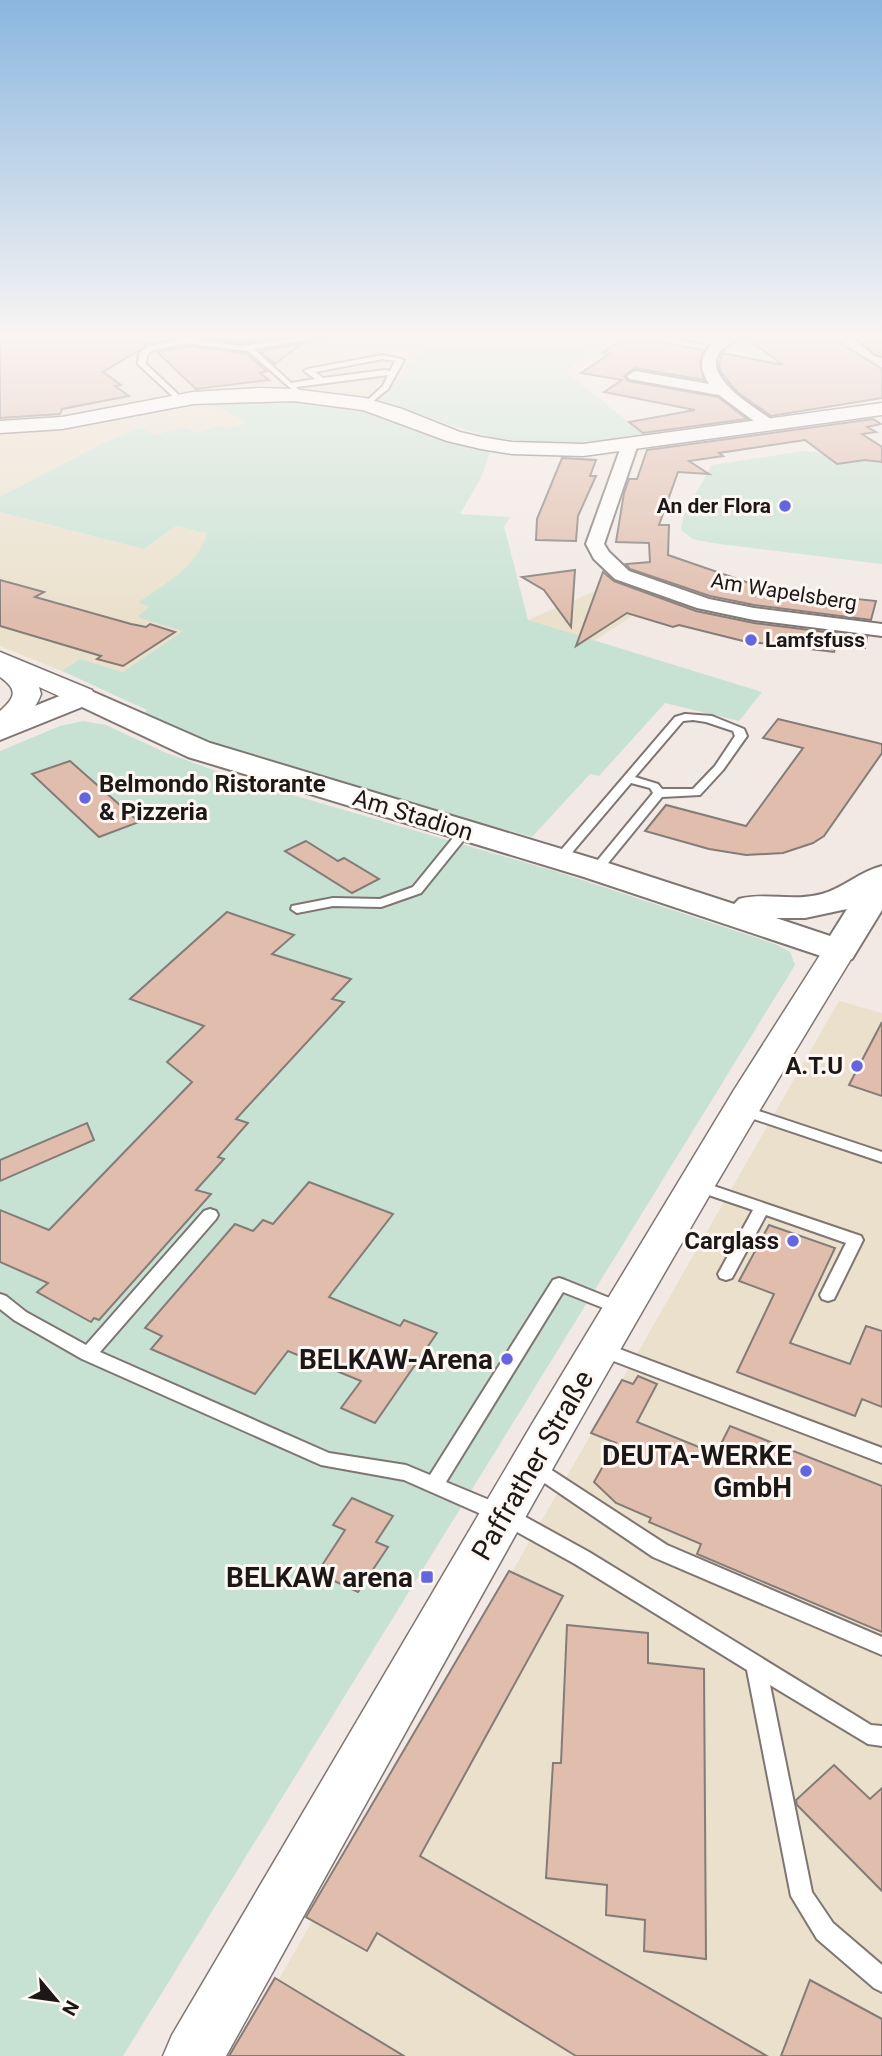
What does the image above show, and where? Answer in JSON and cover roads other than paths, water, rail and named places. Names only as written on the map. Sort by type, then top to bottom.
[{"type":"main road","points":[[0,729],[82,696]]},
{"type":"main road","name":"Am Stadion","points":[[82,696],[200,750],[845,942]]},
{"type":"main road","name":"Am Stadion","points":[[596,870],[649,877],[751,906],[845,942]]},
{"type":"main road","points":[[751,906],[794,910],[824,906],[882,879]]},
{"type":"main road","name":"Paffrather Straße","points":[[845,942],[882,879]]},
{"type":"street","points":[[439,431],[454,437],[512,448],[583,450],[720,431]]},
{"type":"street","name":"Am Wapelsberg","points":[[630,444],[595,544],[601,555],[622,575],[704,604],[882,630]]},
{"type":"street","points":[[0,662],[25,683],[29,694],[24,704],[0,729]]},
{"type":"street","name":"Am Stadion","points":[[0,662],[82,696]]},
{"type":"street","name":"Paffrather Straße","points":[[193,2056],[622,1310],[740,1110],[845,942]]},
{"type":"lane","points":[[560,859],[678,719],[685,716],[738,729],[741,736],[719,768],[696,793],[659,793]]},
{"type":"lane","points":[[628,779],[654,786],[659,793]]},
{"type":"lane","points":[[596,870],[659,793]]},
{"type":"lane","points":[[297,908],[333,902],[381,903],[417,890],[465,831]]},
{"type":"lane","points":[[740,1110],[882,1157]]},
{"type":"lane","points":[[696,1185],[855,1240],[828,1295]]},
{"type":"lane","points":[[726,1274],[762,1208]]},
{"type":"lane","points":[[88,1354],[210,1215]]},
{"type":"lane","points":[[434,1485],[559,1284],[622,1310]]},
{"type":"lane","points":[[0,1300],[20,1316],[88,1354],[327,1460],[406,1473],[504,1515],[582,1558],[868,1734],[882,1736]]},
{"type":"lane","points":[[600,1349],[882,1456]]},
{"type":"lane","points":[[532,1465],[660,1551],[882,1646]]},
{"type":"lane","points":[[756,1665],[802,1896],[825,1931],[882,1980]]},
{"type":"place","name":"An der Flora","points":[[785,506]]},
{"type":"place","name":"Lamfsfuss","points":[[751,640]]},
{"type":"place","name":"Belmondo Ristorante & Pizzeria","points":[[85,798]]},
{"type":"place","name":"A.T.U","points":[[857,1066]]},
{"type":"place","name":"Carglass","points":[[793,1241]]},
{"type":"place","name":"BELKAW-Arena","points":[[507,1359]]},
{"type":"place","name":"DEUTA-WERKE GmbH","points":[[806,1471]]},
{"type":"place","name":"BELKAW arena","points":[[427,1577]]}]
